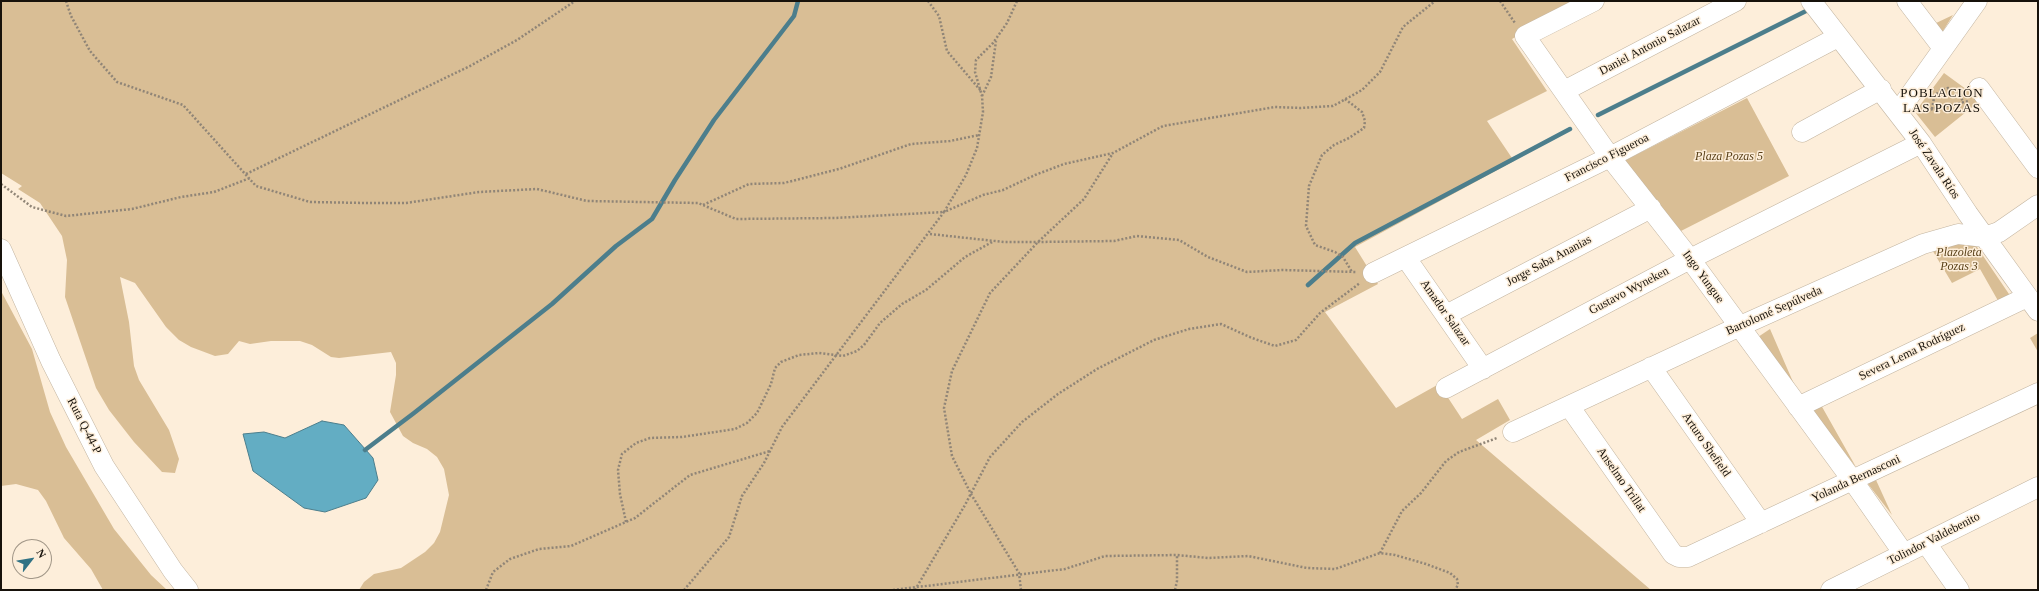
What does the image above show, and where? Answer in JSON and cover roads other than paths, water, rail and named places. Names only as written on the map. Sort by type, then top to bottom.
[{"type":"street","name":"Ingo Yungue","points":[[1594,1],[1525,36],[1610,157],[1690,259],[1738,327],[1853,481],[1904,554]]},
{"type":"street","name":"Daniel Antonio Salazar","points":[[1564,91],[1736,1]]},
{"type":"street","name":"José Zavala Ríos","points":[[1811,1],[1921,143],[2033,304]]},
{"type":"street","points":[[1907,1],[1942,48]]},
{"type":"street","points":[[1898,112],[1942,48],[1977,1]]},
{"type":"street","name":"Francisco Figueroa","points":[[1373,273],[1610,157],[1838,37]]},
{"type":"street","points":[[1802,132],[1880,90]]},
{"type":"street","points":[[1982,91],[2038,168]]},
{"type":"street","name":"Gustavo Wyneken","points":[[1446,388],[1690,259],[1921,143]]},
{"type":"street","name":"Bartolomé Sepúlveda","points":[[1513,432],[1738,327],[1923,244],[1958,234],[1985,237],[1999,232],[2038,206]]},
{"type":"street","name":"Jorge Saba Ananias","points":[[1446,315],[1651,208]]},
{"type":"street","name":"Ruta Q-44-P","points":[[1,249],[51,361],[104,466],[173,571],[188,590]]},
{"type":"street","name":"Amador Salazar","points":[[1406,258],[1483,369]]},
{"type":"street","name":"Severa Lema Rodríguez","points":[[1798,407],[2033,304]]},
{"type":"street","name":"Arturo Shefield","points":[[1651,367],[1761,523]]},
{"type":"street","name":"Yolanda Bernasconi","points":[[1673,554],[1679,557],[1688,557],[2038,393]]},
{"type":"street","name":"Anselmo Trillat","points":[[1569,406],[1673,554]]},
{"type":"street","name":"Tolindor Valdebenito","points":[[1831,590],[2038,487]]},
{"type":"street","points":[[1926,543],[1959,590]]},
{"type":"water","points":[[322,421],[344,425],[373,458],[378,480],[366,498],[325,512],[304,508],[253,471],[243,434],[264,432],[285,438]]},
{"type":"waterway","points":[[365,450],[552,304],[616,246],[652,219],[675,180],[714,120],[794,16],[798,1]]},
{"type":"waterway","points":[[1598,115],[1808,10]]},
{"type":"waterway","points":[[1308,285],[1355,243],[1570,129]]},
{"type":"district","name":"POBLACIÓN LAS POZAS","points":[[1942,102]]},
{"type":"park label","name":"Plaza Pozas 5","points":[[1729,157]]},
{"type":"park label","name":"Plazoleta Pozas 3","points":[[1959,260]]}]
